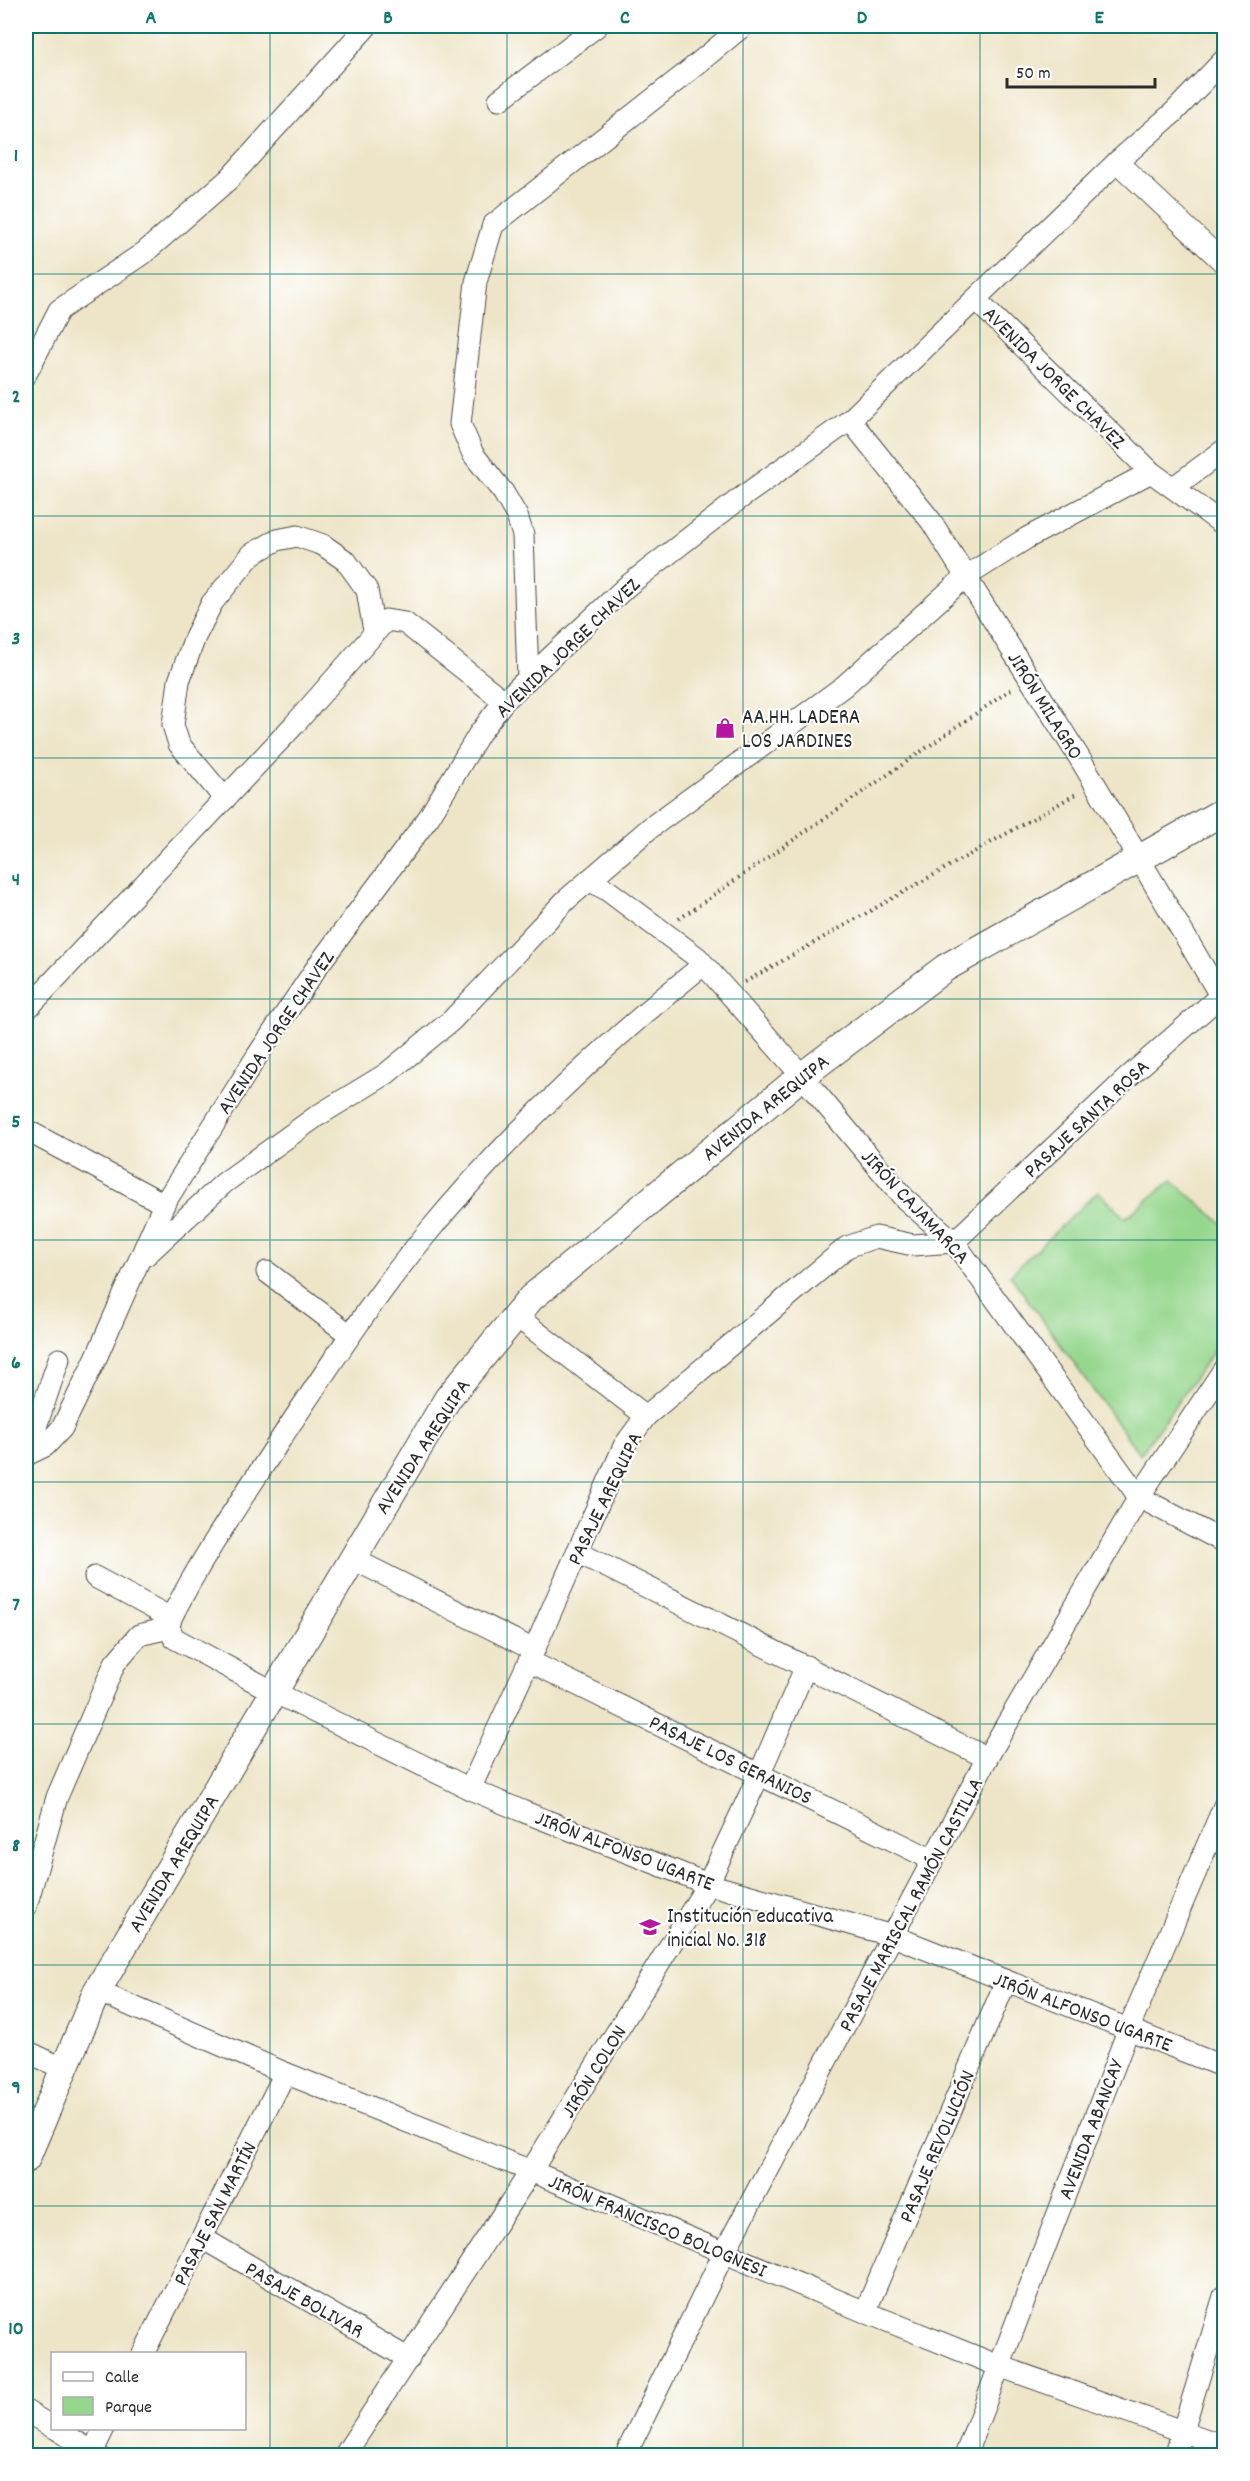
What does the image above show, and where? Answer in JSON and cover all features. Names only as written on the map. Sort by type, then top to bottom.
[{"type":"main road","name":"AVENIDA AREQUIPA","points":[[26,2159],[96,1991],[448,1398],[531,1298],[802,1076],[945,968],[1139,861],[1224,811]]},
{"type":"street","points":[[26,374],[59,310],[145,252],[229,179],[367,26]]},
{"type":"street","points":[[499,100],[597,26]]},
{"type":"street","points":[[528,678],[523,535],[517,516],[503,492],[473,454],[460,424],[476,282],[493,225],[743,26]]},
{"type":"street","points":[[976,300],[1117,162],[1222,69]]},
{"type":"street","points":[[1117,162],[1224,263]]},
{"type":"street","name":"AVENIDA JORGE CHAVEZ","points":[[26,1456],[45,1446],[62,1428],[164,1204],[257,1056],[320,963],[429,816],[479,734],[504,701],[626,587],[738,500],[850,420],[976,300],[1151,472],[1224,525]]},
{"type":"street","name":"JIRÓN MILAGRO","points":[[850,420],[931,521],[1094,783],[1222,999]]},
{"type":"street","points":[[1174,487],[1224,450]]},
{"type":"street","points":[[139,1262],[224,1183],[317,1116],[386,1074],[452,1020],[589,880],[700,789],[844,686],[964,577],[1027,538],[1151,472]]},
{"type":"street","points":[[225,799],[180,744],[173,724],[179,681],[195,637],[212,603],[252,554],[278,540],[297,536],[323,545],[346,561],[367,590],[374,631]]},
{"type":"street","points":[[26,1010],[294,725],[386,620],[405,623],[504,701]]},
{"type":"street","name":"JIRÓN CAJAMARCA","points":[[589,880],[698,958],[802,1076],[904,1198],[954,1242],[1139,1497],[1224,1542]]},
{"type":"street","points":[[26,1907],[57,1797],[115,1663],[139,1635],[170,1623],[204,1556],[350,1335],[423,1238],[514,1136],[605,1047],[703,966]]},
{"type":"street","name":"PASAJE SANTA ROSA","points":[[954,1242],[1126,1079],[1222,999]]},
{"type":"street","points":[[26,1130],[164,1204]]},
{"type":"street","name":"PASAJE AREQUIPA","points":[[470,1789],[532,1656],[624,1446],[646,1416],[847,1247],[876,1237],[913,1245],[954,1242]]},
{"type":"street","points":[[267,1272],[350,1335]]},
{"type":"street","points":[[516,1316],[646,1416]]},
{"type":"street","points":[[26,1456],[59,1359]]},
{"type":"street","name":"PASAJE MARISCAL RAMÓN CASTILLA","points":[[625,2456],[724,2253],[893,1936],[931,1859],[1139,1497],[1224,1369]]},
{"type":"street","points":[[577,1552],[987,1758]]},
{"type":"street","name":"PASAJE LOS GERANIOS","points":[[351,1558],[532,1656],[931,1859]]},
{"type":"street","name":"JIRÓN ALFONSO UGARTE","points":[[94,1577],[170,1623],[174,1638],[188,1647],[470,1789],[708,1884],[893,1936],[1224,2067]]},
{"type":"street","name":"JIRÓN COLON","points":[[344,2456],[531,2171],[708,1884],[760,1773],[806,1666]]},
{"type":"street","name":"AVENIDA ABANCAY","points":[[965,2456],[1129,2028],[1224,1806]]},
{"type":"street","name":"PASAJE REVOLUCIÓN","points":[[865,2312],[1006,1981]]},
{"type":"street","name":"JIRÓN FRANCISCO BOLOGNESI","points":[[96,1991],[285,2073],[531,2171],[865,2312],[999,2366],[1224,2446]]},
{"type":"street","points":[[26,2051],[64,2068]]},
{"type":"street","name":"PASAJE SAN MARTÍN","points":[[144,2352],[285,2073]]},
{"type":"street","name":"PASAJE BOLIVAR","points":[[202,2238],[409,2359]]},
{"type":"street","points":[[1175,2456],[1185,2431],[1224,2296]]},
{"type":"street","points":[[26,2411],[51,2426]]},
{"type":"street","points":[[57,2430],[96,2453],[103,2430]]},
{"type":"path","points":[[662,931],[1028,677]]},
{"type":"path","points":[[727,992],[1094,783]]},
{"type":"green space","points":[[1172,1180],[1224,1225],[1224,1337],[1140,1455],[1010,1275],[1098,1191],[1125,1218]]},
{"type":"place","name":"AA.HH. LADERA LOS JARDINES","points":[[725,728]]},
{"type":"place","name":"Institución educativa inicial No. 318","points":[[650,1927]]}]
